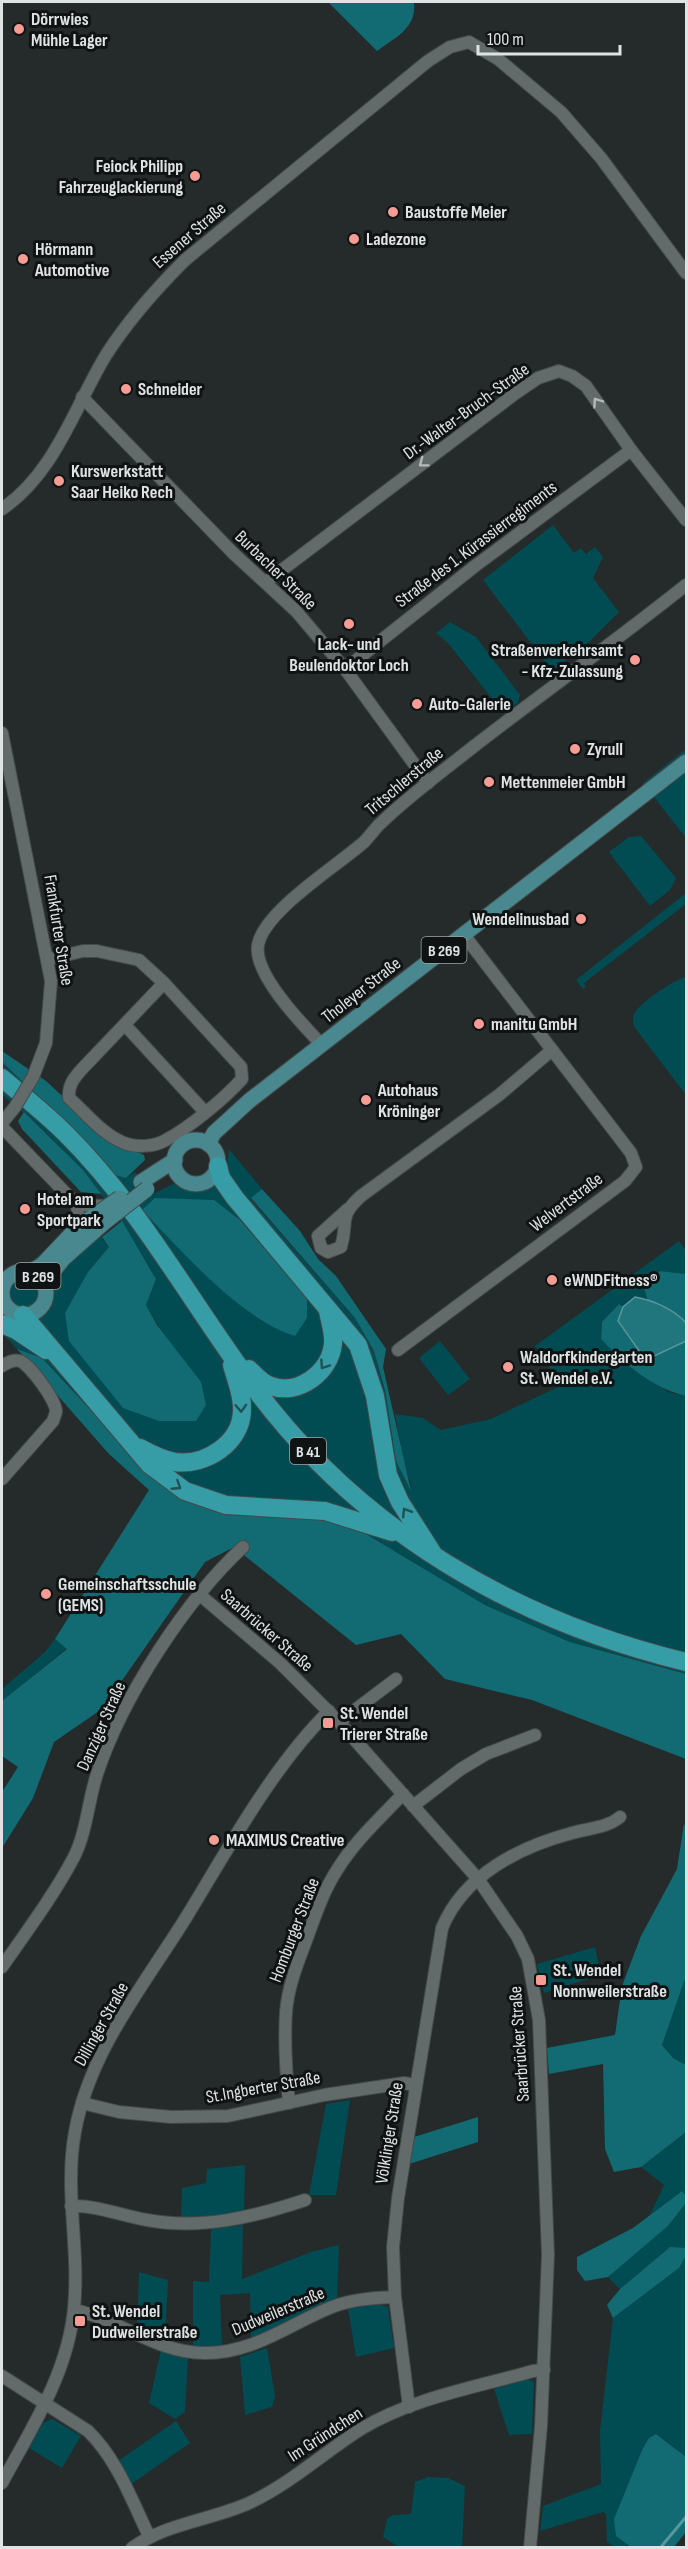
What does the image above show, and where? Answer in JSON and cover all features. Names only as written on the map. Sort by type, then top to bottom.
[{"type":"highway","name":"B 41","points":[[2,1078],[66,1134],[97,1169],[148,1234],[226,1349],[294,1437],[340,1484],[438,1561],[513,1602],[601,1638],[687,1662]]},
{"type":"highway","points":[[218,1166],[221,1178],[235,1198],[358,1345],[375,1396],[388,1475],[400,1502],[438,1561]]},
{"type":"highway","points":[[205,1182],[216,1185],[235,1198]]},
{"type":"highway","points":[[226,1349],[271,1386],[285,1388],[301,1385],[318,1375],[330,1357],[333,1343],[327,1310]]},
{"type":"highway","points":[[30,1313],[60,1360],[149,1464],[167,1480],[205,1500],[226,1505],[325,1511],[402,1535]]},
{"type":"highway","points":[[2,1324],[16,1330],[60,1360]]},
{"type":"highway","points":[[135,1446],[166,1459],[191,1462],[208,1457],[229,1443],[237,1432],[243,1408],[226,1349]]},
{"type":"main road","name":"Tholeyer Straße","points":[[208,1144],[214,1133],[249,1101],[687,762]]},
{"type":"main road","name":"B 269","points":[[30,1272],[44,1283],[46,1298],[30,1313],[11,1311],[2,1301],[3,1287],[11,1276],[30,1272],[42,1265],[79,1226],[104,1213],[144,1186],[175,1160],[181,1147],[187,1143],[201,1141],[208,1144]]},
{"type":"main road","points":[[205,1182],[211,1178],[218,1166],[215,1151],[208,1144]]},
{"type":"main road","points":[[175,1160],[178,1174],[182,1179]]},
{"type":"main road","name":"B 269","points":[[144,1186],[176,1177],[194,1184],[205,1182]]},
{"type":"main road","name":"B 269","points":[[44,1283],[104,1213]]},
{"type":"street","name":"Essener Straße","points":[[2,509],[17,498],[40,473],[82,397],[129,321],[185,260],[399,84],[435,57],[460,42],[477,45],[498,59],[561,112],[601,158],[687,273]]},
{"type":"street","name":"Dr.-Walter-Bruch-Straße","points":[[266,582],[538,378],[559,371],[572,376],[586,386],[631,450],[687,520]]},
{"type":"street","name":"Burbacher Straße","points":[[82,397],[233,554],[296,611],[345,669],[428,783]]},
{"type":"street","name":"Straße des 1. Kürassierregiments","points":[[345,669],[475,566],[631,450]]},
{"type":"street","name":"Tritschlerstraße","points":[[322,1045],[288,1006],[262,969],[257,954],[263,931],[274,915],[365,841],[381,823],[428,783],[687,585]]},
{"type":"street","name":"Frankfurter Straße","points":[[2,733],[49,959],[51,1000],[48,1032],[33,1077],[2,1125]]},
{"type":"street","name":"Welvertstraße","points":[[398,1350],[633,1174],[635,1159],[631,1153],[464,935]]},
{"type":"street","points":[[49,959],[83,951],[97,951],[138,960],[164,983],[241,1067],[243,1072],[236,1086],[166,1141],[139,1146],[123,1143],[111,1137],[69,1098],[72,1080],[164,983]]},
{"type":"street","points":[[125,1025],[204,1111]]},
{"type":"street","points":[[348,1209],[394,1169],[499,1095],[552,1050]]},
{"type":"street","points":[[2,1125],[77,1205],[104,1213]]},
{"type":"street","points":[[77,1205],[79,1226]]},
{"type":"street","points":[[2,1366],[14,1360],[22,1361],[51,1398],[56,1412],[53,1421],[2,1479]]},
{"type":"street","name":"Danziger Straße","points":[[2,1967],[53,1892],[74,1855],[84,1830],[96,1775],[133,1694],[220,1568],[243,1546]]},
{"type":"street","name":"Saarbrücker Straße","points":[[200,1595],[280,1663],[339,1722],[478,1880],[517,1936],[528,1959],[535,1986],[539,2020],[548,2255],[544,2370],[530,2547]]},
{"type":"street","points":[[339,1722],[396,1679]]},
{"type":"street","name":"Dillinger Straße","points":[[2,2483],[45,2404],[58,2375],[74,2310],[72,2150],[82,2103],[101,2055],[242,1826],[304,1740],[329,1711]]},
{"type":"street","points":[[413,1806],[461,1769],[486,1755],[535,1735]]},
{"type":"street","name":"Homburger Straße","points":[[289,2103],[284,2048],[286,2010],[292,1980],[320,1902],[337,1870],[359,1840],[403,1794]]},
{"type":"street","name":"Völklinger Straße","points":[[409,2407],[395,2297],[393,2247],[415,2085],[441,1928],[458,1896],[517,1853],[550,1839],[609,1825],[620,1817]]},
{"type":"street","name":"St.Ingberter Straße","points":[[82,2103],[119,2112],[171,2117],[228,2116],[289,2103],[404,2084],[415,2085]]},
{"type":"street","points":[[71,2206],[87,2206],[148,2221],[188,2224],[257,2216],[305,2200]]},
{"type":"street","name":"Dudweilerstraße","points":[[74,2310],[109,2320],[160,2344],[203,2354],[228,2352],[254,2345],[334,2306],[361,2299],[395,2297]]},
{"type":"street","name":"Im Gründchen","points":[[132,2547],[149,2536],[248,2504],[271,2491],[361,2429],[409,2407],[533,2371],[544,2370]]},
{"type":"street","points":[[2,2376],[88,2431],[100,2442],[149,2536]]},
{"type":"shaded area","points":[[328,2],[414,2],[414,11],[404,31],[377,51]]},
{"type":"shaded area","points":[[553,525],[574,553],[581,548],[586,554],[595,547],[603,557],[593,578],[619,612],[589,642],[555,669],[547,664],[483,580]]},
{"type":"shaded area","points":[[450,622],[476,637],[520,695],[518,703],[507,711],[501,710],[448,643],[436,633]]},
{"type":"shaded area","points":[[686,749],[686,838],[643,783]]},
{"type":"shaded area","points":[[641,836],[676,878],[670,890],[650,906],[609,852],[629,837]]},
{"type":"shaded area","points":[[686,893],[686,904],[584,983],[586,987],[583,989],[576,980]]},
{"type":"shaded area","points":[[686,977],[686,1095],[635,1028],[633,1020],[637,1009],[650,998]]},
{"type":"shaded area","points":[[2,1051],[46,1081],[108,1138],[144,1155],[145,1160],[126,1178],[115,1175],[69,1126],[2,1062]]},
{"type":"shaded area","points":[[2,1062],[126,1178],[135,1172],[151,1195],[175,1183],[199,1189],[216,1181],[226,1170],[229,1149],[262,1189],[251,1199],[355,1318],[374,1351],[385,1390],[396,1461],[412,1488],[404,1464],[395,1414],[423,1418],[441,1430],[491,1419],[562,1385],[535,1346],[679,1241],[686,1251],[686,1274],[659,1271],[644,1287],[647,1299],[635,1297],[623,1307],[619,1304],[602,1322],[601,1339],[668,1392],[686,1396],[686,1674],[570,1642],[485,1605],[395,1551],[280,1516],[226,1515],[190,1503],[157,1481],[42,1358],[17,1349],[2,1333],[2,1285],[86,1218],[109,1247],[88,1272],[159,1421],[195,1421],[206,1405],[146,1305],[156,1279],[141,1252],[107,1202],[69,1156],[2,1095]]},
{"type":"shaded area","points":[[24,1112],[83,1170],[101,1194],[81,1192],[22,1129],[18,1121]]},
{"type":"shaded area","points":[[262,1189],[300,1231],[318,1259],[336,1276],[386,1349],[383,1367],[411,1491],[396,1461],[385,1390],[374,1351],[355,1318],[251,1198]]},
{"type":"shaded area","points":[[155,1198],[214,1200],[240,1220],[307,1299],[307,1318],[295,1336],[253,1315],[194,1264],[142,1210]]},
{"type":"shaded area","points":[[122,1221],[156,1279],[146,1305],[157,1325],[201,1382],[206,1405],[196,1421],[159,1421],[123,1408],[69,1341],[65,1313],[88,1272],[109,1247],[102,1237]]},
{"type":"shaded area","points":[[660,1271],[686,1274],[686,1323],[647,1299],[644,1287]]},
{"type":"shaded area","points":[[635,1297],[662,1306],[681,1318],[686,1323],[686,1341],[650,1358],[642,1355],[618,1321],[623,1307]]},
{"type":"shaded area","points":[[619,1304],[623,1307],[618,1322],[642,1355],[650,1358],[686,1341],[686,1396],[650,1381],[601,1339],[602,1322]]},
{"type":"shaded area","points":[[440,1341],[470,1379],[448,1395],[419,1358]]},
{"type":"shaded area","points":[[17,1349],[42,1358],[157,1481],[190,1503],[226,1515],[280,1516],[330,1521],[359,1530],[485,1605],[570,1642],[686,1674],[686,1759],[532,1700],[445,1679],[401,1634],[356,1645],[234,1547],[205,1562],[102,1709],[54,1742],[33,1798],[2,1848],[2,1792],[18,1767],[2,1756],[2,1701],[67,1649],[55,1639],[149,1490],[109,1454]]},
{"type":"shaded area","points":[[55,1639],[67,1648],[3,1701],[2,1689],[45,1652]]},
{"type":"shaded area","points":[[684,1824],[686,1827],[686,1976],[662,2045],[673,2058],[686,2065],[686,2132],[641,2167],[614,2172],[605,2149],[603,2064],[549,2074],[547,2048],[615,2035],[622,1986],[641,1936],[677,1869]]},
{"type":"shaded area","points":[[595,1947],[601,1975],[544,1993],[537,1964]]},
{"type":"shaded area","points":[[686,1976],[686,2065],[673,2058],[662,2045]]},
{"type":"shaded area","points":[[350,2100],[336,2195],[309,2195],[326,2104]]},
{"type":"shaded area","points":[[478,2117],[478,2142],[409,2164],[414,2137]]},
{"type":"shaded area","points":[[686,2132],[686,2196],[682,2191],[650,2215],[664,2185],[641,2167]]},
{"type":"shaded area","points":[[245,2165],[244,2213],[181,2219],[182,2188],[206,2183],[207,2169]]},
{"type":"shaded area","points":[[682,2191],[686,2196],[686,2203],[668,2226],[608,2277],[585,2281],[577,2270],[577,2257],[633,2228]]},
{"type":"shaded area","points":[[686,2203],[686,2457],[656,2434],[649,2438],[643,2448],[617,2536],[631,2547],[615,2547],[607,2542],[606,2514],[603,2512],[540,2531],[543,2506],[601,2484],[600,2431],[613,2318],[679,2268],[670,2247],[620,2289],[608,2277],[668,2226]]},
{"type":"shaded area","points":[[243,2225],[242,2279],[311,2252],[339,2245],[337,2299],[251,2341],[250,2293],[220,2295],[222,2348],[193,2347],[193,2281],[209,2282],[211,2229]]},
{"type":"shaded area","points":[[670,2247],[685,2248],[685,2257],[679,2268],[613,2318],[607,2305],[620,2289]]},
{"type":"shaded area","points":[[139,2272],[168,2280],[165,2340],[137,2329]]},
{"type":"shaded area","points":[[375,2303],[388,2307],[394,2348],[356,2357],[348,2308]]},
{"type":"shaded area","points":[[267,2348],[275,2396],[272,2407],[245,2415],[240,2357]]},
{"type":"shaded area","points":[[161,2350],[188,2357],[185,2412],[175,2419],[149,2403]]},
{"type":"shaded area","points":[[527,2379],[534,2382],[532,2434],[509,2435],[494,2389]]},
{"type":"shaded area","points":[[52,2419],[81,2436],[62,2468],[29,2448],[43,2423]]},
{"type":"shaded area","points":[[176,2421],[190,2443],[130,2485],[118,2461]]},
{"type":"shaded area","points":[[656,2434],[686,2457],[686,2532],[674,2547],[631,2547],[616,2536],[614,2519],[643,2448],[649,2438]]},
{"type":"shaded area","points":[[428,2477],[448,2478],[465,2486],[462,2547],[399,2547],[383,2537],[387,2519],[393,2515],[411,2514],[415,2482]]},
{"type":"waterway","points":[[660,2548],[686,2517]]},
{"type":"place","name":"Dörrwies Mühle Lager","points":[[19,29]]},
{"type":"place","name":"Feiock Philipp Fahrzeuglackierung","points":[[195,176]]},
{"type":"place","name":"Baustoffe Meier","points":[[393,212]]},
{"type":"place","name":"Ladezone","points":[[354,239]]},
{"type":"place","name":"Hörmann Automotive","points":[[23,259]]},
{"type":"place","name":"Schneider","points":[[126,389]]},
{"type":"place","name":"Kurswerkstatt Saar Heiko Rech","points":[[59,481]]},
{"type":"place","name":"Lack- und Beulendoktor Loch","points":[[349,624]]},
{"type":"place","name":"Straßenverkehrsamt - Kfz-Zulassung","points":[[635,660]]},
{"type":"place","name":"Auto-Galerie","points":[[417,704]]},
{"type":"place","name":"Zyrull","points":[[575,749]]},
{"type":"place","name":"Mettenmeier GmbH","points":[[489,782]]},
{"type":"place","name":"Wendelinusbad","points":[[581,919]]},
{"type":"place","name":"manitu GmbH","points":[[479,1024]]},
{"type":"place","name":"Autohaus Kröninger","points":[[366,1100]]},
{"type":"place","name":"Hotel am Sportpark","points":[[25,1209]]},
{"type":"place","name":"eWNDFitness®","points":[[552,1280]]},
{"type":"place","name":"Waldorfkindergarten St. Wendel e.V.","points":[[508,1367]]},
{"type":"place","name":"Gemeinschaftsschule (GEMS)","points":[[46,1594]]},
{"type":"place","name":"St. Wendel Trierer Straße","points":[[328,1723]]},
{"type":"place","name":"MAXIMUS Creative","points":[[214,1840]]},
{"type":"place","name":"St. Wendel Nonnweilerstraße","points":[[541,1980]]},
{"type":"place","name":"St. Wendel Dudweilerstraße","points":[[80,2321]]}]
